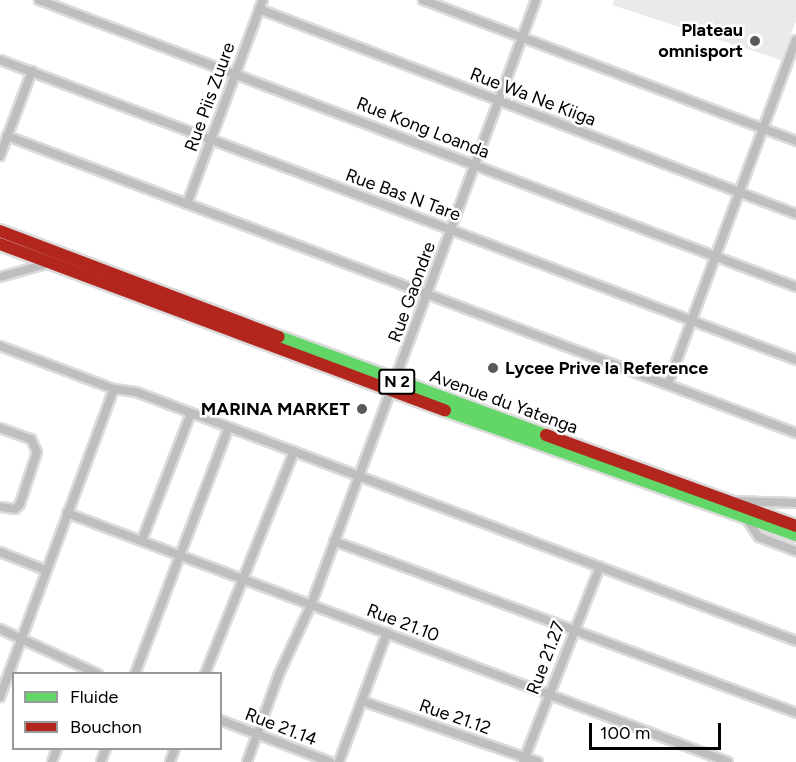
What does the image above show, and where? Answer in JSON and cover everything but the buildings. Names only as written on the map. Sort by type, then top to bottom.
[{"type":"main road","name":"Avenue du Yatenga","points":[[0,231],[97,274],[796,535]]},
{"type":"main road","name":"Avenue du Yatenga","points":[[0,244],[50,263],[97,274]]},
{"type":"main road","name":"Avenue du Yatenga","points":[[394,386],[796,526]]},
{"type":"street","name":"Rue Kong Loanda","points":[[39,0],[796,287]]},
{"type":"street","name":"Rue Piis Zuure","points":[[187,204],[262,0]]},
{"type":"street","points":[[423,0],[796,141]]},
{"type":"street","name":"Rue Gaondre","points":[[246,762],[311,605],[536,0]]},
{"type":"street","name":"Rue Wa Ne Kiiga","points":[[259,9],[796,214]]},
{"type":"street","points":[[668,384],[690,319],[796,40]]},
{"type":"street","name":"Rue Bas N Tare","points":[[0,60],[796,360]]},
{"type":"street","points":[[786,65],[796,69]]},
{"type":"street","points":[[0,156],[32,71]]},
{"type":"street","points":[[7,136],[796,434]]},
{"type":"street","points":[[0,277],[50,263]]},
{"type":"street","points":[[0,346],[114,389],[136,392],[796,641]]},
{"type":"street","points":[[0,697],[45,570],[114,389]]},
{"type":"street","points":[[142,540],[191,413]]},
{"type":"street","points":[[136,672],[229,427]]},
{"type":"street","points":[[0,428],[30,440],[37,452],[20,504],[15,509],[0,507]]},
{"type":"street","points":[[206,672],[245,580],[294,452]]},
{"type":"street","points":[[726,501],[796,503]]},
{"type":"street","name":"Rue 21.10","points":[[67,513],[728,762]]},
{"type":"street","points":[[745,517],[759,537],[796,551]]},
{"type":"street","points":[[334,541],[796,713]]},
{"type":"street","points":[[0,552],[45,570]]},
{"type":"street","name":"Rue 21.27","points":[[524,760],[572,631],[600,567]]},
{"type":"street","points":[[0,629],[87,671]]},
{"type":"street","points":[[339,762],[387,633]]},
{"type":"street","name":"Rue 21.12","points":[[362,701],[524,760],[538,762]]},
{"type":"street","name":"Rue 21.14","points":[[222,721],[330,762]]},
{"type":"shaded area","name":"Plateau omnisport","points":[[614,0],[796,0],[796,21],[781,60],[612,5]]},
{"type":"traffic: fast","points":[[279,337],[546,435]]},
{"type":"traffic: fast","points":[[445,410],[796,535]]},
{"type":"traffic: jam","points":[[0,231],[279,337]]},
{"type":"traffic: jam","points":[[0,244],[445,410]]},
{"type":"traffic: jam","points":[[546,435],[796,526]]},
{"type":"place","name":"Plateau omnisport","points":[[755,41]]},
{"type":"place","name":"Lycee Prive la Reference","points":[[493,368]]},
{"type":"place","name":"MARINA MARKET","points":[[362,409]]}]
